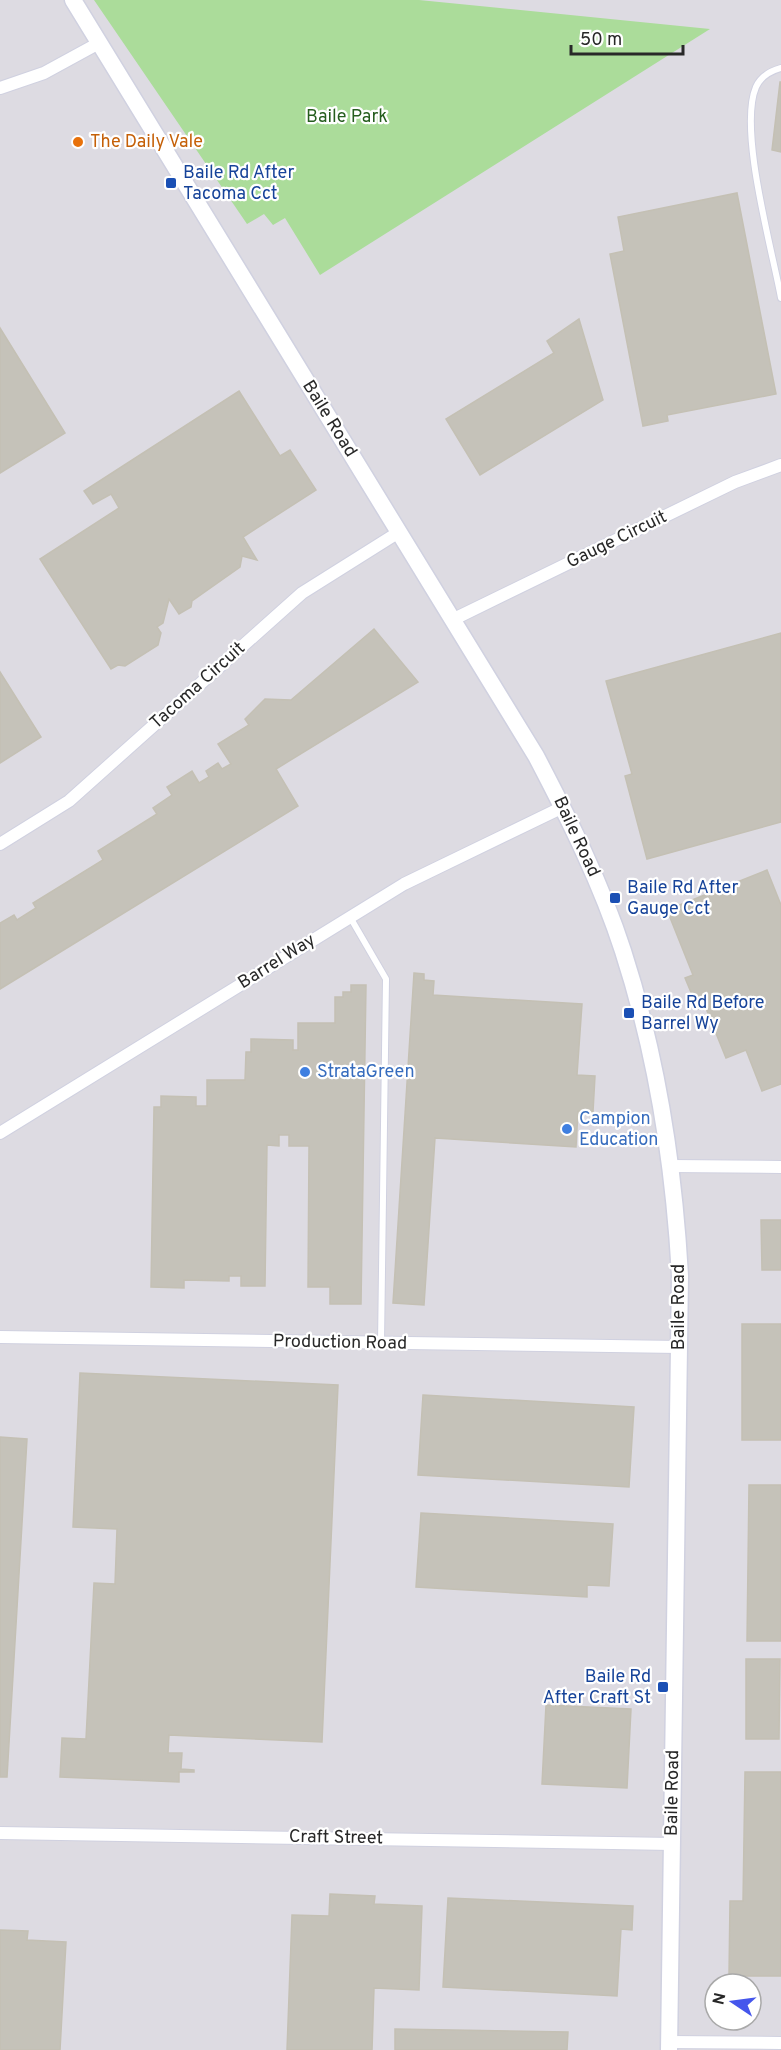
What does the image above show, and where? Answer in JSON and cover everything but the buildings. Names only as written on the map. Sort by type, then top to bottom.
[{"type":"street","name":"Baile Road","points":[[73,0],[536,756],[563,807],[596,880],[623,950],[650,1053],[671,1166],[680,1276],[669,2046]]},
{"type":"street","points":[[0,88],[44,73],[99,43]]},
{"type":"street","name":"Gauge Circuit","points":[[454,619],[735,483],[781,465]]},
{"type":"street","name":"Tacoma Circuit","points":[[0,844],[69,801],[302,593],[399,532]]},
{"type":"street","name":"Barrel Way","points":[[0,1133],[350,917],[432,869],[563,807]]},
{"type":"street","points":[[671,1166],[781,1167]]},
{"type":"street","name":"Production Road","points":[[0,1337],[680,1347]]},
{"type":"street","name":"Craft Street","points":[[0,1833],[672,1844]]},
{"type":"street","points":[[669,2046],[781,2043]]},
{"type":"lane","points":[[781,68],[762,77],[756,87],[751,104],[750,139],[781,298]]},
{"type":"lane","points":[[350,917],[386,979],[381,1343]]},
{"type":"shaded area","points":[[0,0],[781,0],[781,2050],[0,2050]]},
{"type":"green space","name":"Baile Park","points":[[94,0],[419,0],[710,29],[320,275],[285,218],[273,225],[264,214],[247,224]]},
{"type":"place","name":"The Daily Vale","points":[[78,142]]},
{"type":"place","name":"Baile Rd After Tacoma Cct","points":[[171,183]]},
{"type":"place","name":"Baile Rd After Gauge Cct","points":[[615,898]]},
{"type":"place","name":"Baile Rd Before Barrel Wy","points":[[629,1013]]},
{"type":"place","name":"StrataGreen","points":[[305,1072]]},
{"type":"place","name":"Campion Education","points":[[567,1129]]},
{"type":"place","name":"Baile Rd After Craft St","points":[[663,1687]]}]
